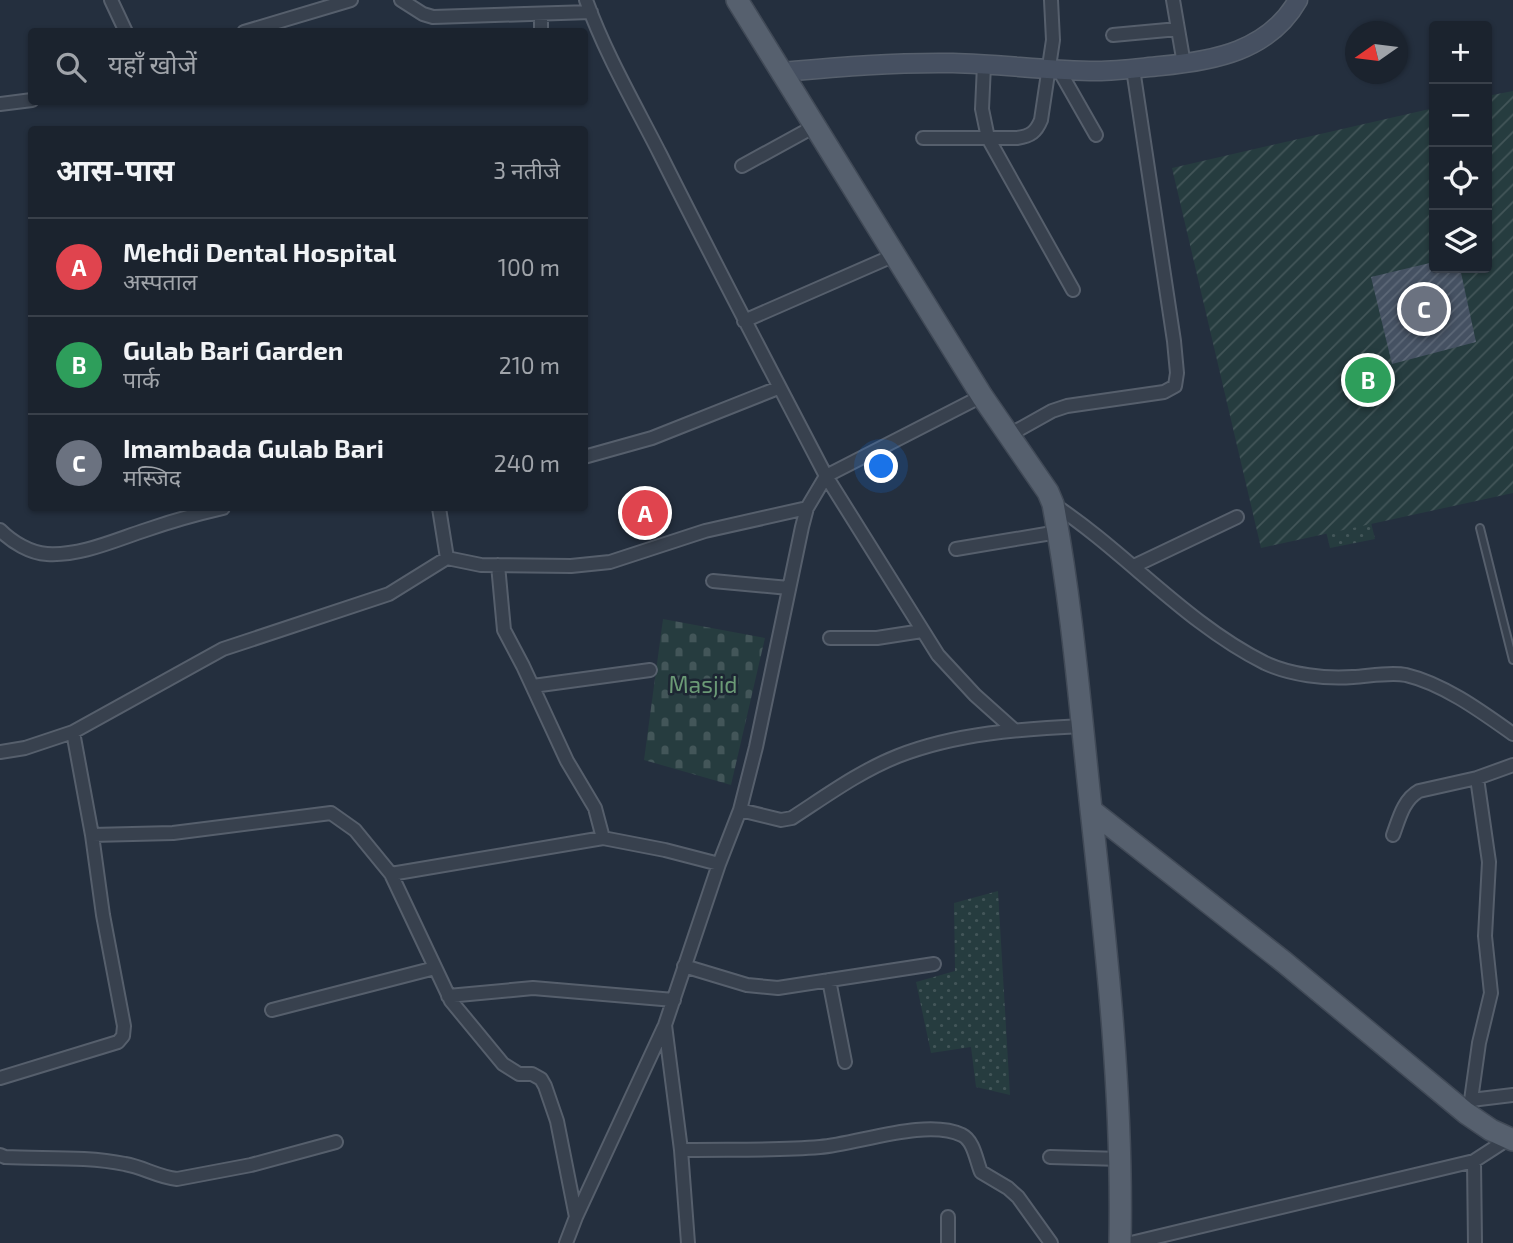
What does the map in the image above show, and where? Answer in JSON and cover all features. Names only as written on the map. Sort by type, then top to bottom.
[{"type":"main road","points":[[737,0],[982,396],[1048,492],[1053,504],[1083,726],[1117,1059],[1121,1160],[1120,1243]]},
{"type":"main road","points":[[1092,811],[1511,1140]]},
{"type":"street","points":[[111,0],[124,28]]},
{"type":"street","points":[[257,28],[351,0]]},
{"type":"street","points":[[401,0],[423,14],[433,16],[541,14],[588,6],[744,321],[826,476],[938,655],[954,674],[1013,729]]},
{"type":"street","points":[[923,138],[1028,137],[1036,131],[1054,70],[1051,0]]},
{"type":"street","points":[[1173,0],[1184,64]]},
{"type":"street","points":[[782,72],[926,63],[1098,71],[1184,64],[1219,57],[1250,46],[1290,15],[1298,0]]},
{"type":"street","points":[[541,14],[541,28]]},
{"type":"street","points":[[1113,34],[1178,29]]},
{"type":"street","points":[[984,65],[982,109],[988,138],[1073,290]]},
{"type":"street","points":[[1009,435],[1052,411],[1068,406],[1164,392],[1175,386],[1177,373],[1174,341],[1133,69]]},
{"type":"street","points":[[1054,70],[1096,135]]},
{"type":"street","points":[[0,104],[28,100]]},
{"type":"street","points":[[742,166],[815,125]]},
{"type":"street","points":[[744,321],[895,255]]},
{"type":"street","points":[[588,456],[652,438],[778,388]]},
{"type":"street","points":[[566,1243],[665,1025],[740,810],[807,508],[826,476],[982,396]]},
{"type":"street","points":[[1053,504],[1089,528],[1218,634],[1266,663],[1287,671],[1312,675],[1349,678],[1404,675],[1424,681],[1455,697],[1513,734]]},
{"type":"street","points":[[0,752],[25,748],[73,732],[223,649],[389,594],[447,558],[481,565],[571,566],[610,562],[705,531],[807,508]]},
{"type":"street","points":[[0,530],[6,544],[45,554],[69,552],[92,548],[212,511]]},
{"type":"street","points":[[439,511],[447,558]]},
{"type":"street","points":[[1134,566],[1237,517]]},
{"type":"street","points":[[956,550],[1058,532]]},
{"type":"street","points":[[498,565],[504,630],[567,761],[595,808],[603,838]]},
{"type":"street","points":[[713,581],[789,587]]},
{"type":"street","points":[[830,638],[877,638],[922,631]]},
{"type":"street","points":[[533,686],[650,670]]},
{"type":"street","points":[[740,810],[781,820],[792,818],[858,776],[897,756],[935,744],[1013,729],[1083,726]]},
{"type":"street","points":[[0,1078],[118,1042],[123,1036],[124,1026],[73,732]]},
{"type":"street","points":[[1393,835],[1412,795],[1477,778],[1513,765]]},
{"type":"street","points":[[1477,778],[1489,862],[1485,927],[1491,993],[1479,1043],[1469,1106],[1513,1095]]},
{"type":"street","points":[[92,835],[173,833],[331,813],[355,830],[391,874],[448,996],[503,1064],[519,1074],[532,1074],[541,1079],[545,1086],[557,1121],[576,1217]]},
{"type":"street","points":[[391,874],[603,838],[719,864]]},
{"type":"street","points":[[684,966],[764,988],[934,964]]},
{"type":"street","points":[[272,1010],[435,968]]},
{"type":"street","points":[[829,980],[845,1062]]},
{"type":"street","points":[[448,996],[533,988],[674,1000]]},
{"type":"street","points":[[665,1025],[681,1150],[688,1243]]},
{"type":"street","points":[[681,1150],[817,1147],[892,1133],[952,1132],[964,1136],[971,1143],[981,1172],[1018,1197],[1051,1243]]},
{"type":"street","points":[[1131,1243],[1474,1161],[1511,1140]]},
{"type":"street","points":[[0,1155],[112,1162],[177,1179],[251,1165],[336,1142]]},
{"type":"street","points":[[1050,1157],[1121,1160]]},
{"type":"street","points":[[1474,1161],[1475,1243]]},
{"type":"street","points":[[948,1217],[948,1243]]},
{"type":"lane","points":[[1480,528],[1513,660]]},
{"type":"green space","points":[[1513,91],[1513,493],[1261,548],[1172,168],[1429,109],[1429,273],[1492,273],[1492,95]]},
{"type":"green space","points":[[1362,485],[1375,539],[1330,548],[1317,495]]},
{"type":"green space","name":"Masjid","points":[[663,619],[765,638],[731,785],[644,760]]},
{"type":"green space","points":[[998,891],[1010,1095],[976,1087],[971,1047],[931,1053],[916,982],[955,971],[954,903]]},
{"type":"building","points":[[1429,263],[1429,273],[1461,273],[1476,342],[1392,364],[1371,277]]},
{"type":"building","points":[[650,492],[658,523],[636,528],[628,497]]},
{"type":"place","name":"Imambada Gulab Bari","points":[[1424,309]]},
{"type":"place","name":"Gulab Bari Garden","points":[[1368,380]]},
{"type":"place","name":"Mehdi Dental Hospital","points":[[645,513]]}]
